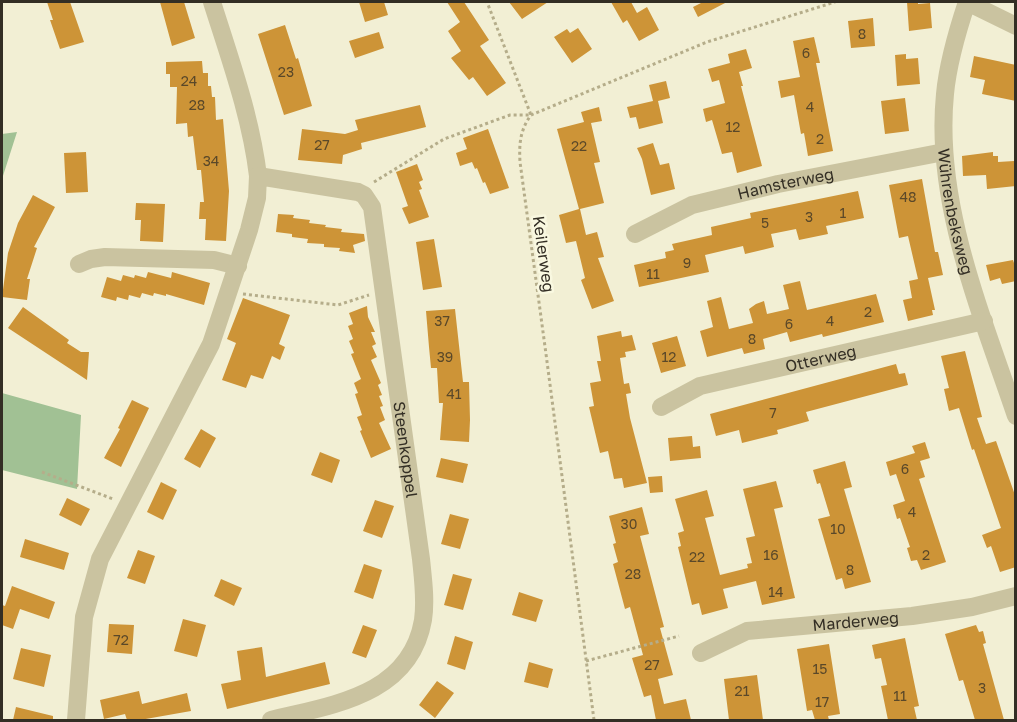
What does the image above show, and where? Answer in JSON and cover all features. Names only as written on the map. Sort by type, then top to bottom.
[{"type":"street","points":[[76,720],[81,635],[88,600],[100,560],[211,344],[230,292],[257,198],[258,176],[252,141],[212,2]]},
{"type":"street","points":[[967,2],[1016,26]]},
{"type":"street","name":"Wührenbeksweg","points":[[967,2],[950,59],[945,94],[944,152],[950,201],[957,231],[1016,416]]},
{"type":"street","name":"Hamsterweg","points":[[635,234],[692,205],[778,184],[944,152]]},
{"type":"street","points":[[258,176],[357,192]]},
{"type":"street","name":"Steenkoppel","points":[[271,720],[351,700],[376,688],[402,665],[413,649],[420,630],[424,596],[421,560],[375,215],[369,200],[357,192]]},
{"type":"street","points":[[79,264],[105,257],[214,260],[238,266]]},
{"type":"street","name":"Otterweg","points":[[661,407],[700,386],[984,321]]},
{"type":"street","name":"Marderweg","points":[[701,653],[747,631],[912,616],[972,607],[1016,596]]},
{"type":"path","points":[[487,2],[531,115]]},
{"type":"path","points":[[357,192],[444,139],[510,115],[531,115],[707,42],[835,2]]},
{"type":"path","name":"Keilerweg","points":[[531,115],[520,136],[519,162],[594,720]]},
{"type":"path","points":[[230,292],[338,305],[385,289]]},
{"type":"path","points":[[42,472],[128,505]]},
{"type":"path","points":[[586,661],[679,636]]},
{"type":"green space","points":[[17,132],[2,179],[2,134]]},
{"type":"green space","points":[[2,393],[81,415],[77,489],[2,470]]},
{"type":"building","points":[[47,2],[70,2],[84,42],[60,49],[50,20],[53,20]]},
{"type":"building","points":[[160,2],[184,2],[195,38],[172,46]]},
{"type":"building","points":[[359,2],[384,2],[388,15],[365,22]]},
{"type":"building","points":[[447,2],[464,2],[489,40],[480,46],[506,83],[487,96],[473,77],[469,80],[451,58],[461,51],[448,31],[460,22]]},
{"type":"building","points":[[509,2],[548,2],[522,19]]},
{"type":"building","points":[[611,2],[631,2],[637,13],[647,7],[659,30],[639,41],[627,20],[623,23]]},
{"type":"building","points":[[703,2],[727,2],[698,17],[693,7]]},
{"type":"building","points":[[907,2],[930,3],[932,28],[909,31]]},
{"type":"building","points":[[873,18],[875,46],[851,48],[848,21]]},
{"type":"building","points":[[285,25],[296,59],[298,58],[312,106],[284,115],[258,34]]},
{"type":"building","points":[[578,28],[592,49],[572,63],[554,37],[567,29],[570,33]]},
{"type":"building","points":[[379,32],[384,48],[355,58],[349,41]]},
{"type":"building","points":[[814,37],[820,63],[816,63],[833,151],[808,156],[804,133],[801,134],[794,95],[781,98],[778,81],[800,77],[793,41]]},
{"type":"building","points":[[746,49],[752,68],[739,72],[762,166],[737,173],[732,152],[722,154],[712,120],[706,122],[703,109],[725,103],[719,80],[712,82],[708,69],[730,63],[728,54]]},
{"type":"building","points":[[906,54],[906,59],[918,58],[920,84],[897,86],[895,55]]},
{"type":"building","points":[[974,56],[1016,65],[1016,101],[982,94],[985,80],[970,77]]},
{"type":"building","points":[[202,61],[203,73],[208,73],[208,86],[211,86],[212,97],[215,97],[216,120],[223,119],[229,191],[226,241],[205,240],[206,219],[199,219],[200,202],[204,202],[201,170],[197,170],[193,136],[188,137],[187,123],[176,124],[177,87],[170,87],[170,74],[166,74],[166,62]]},
{"type":"building","points":[[666,81],[670,98],[658,101],[663,123],[639,129],[636,117],[630,118],[627,107],[653,101],[649,85]]},
{"type":"building","points":[[905,98],[909,131],[885,134],[881,101]]},
{"type":"building","points":[[420,105],[426,127],[361,143],[362,149],[343,155],[342,164],[298,160],[302,129],[345,134],[358,130],[355,120]]},
{"type":"building","points":[[599,107],[602,121],[591,123],[600,162],[594,163],[604,203],[580,209],[586,235],[597,232],[604,257],[598,258],[614,301],[592,309],[581,280],[585,278],[576,241],[566,243],[559,215],[579,209],[557,129],[584,122],[581,112]]},
{"type":"building","points":[[488,129],[509,188],[490,194],[477,168],[475,169],[472,162],[460,166],[456,153],[467,149],[463,138]]},
{"type":"building","points":[[653,143],[660,165],[669,163],[675,189],[651,195],[637,148]]},
{"type":"building","points":[[86,152],[88,192],[66,193],[64,153]]},
{"type":"building","points":[[993,152],[993,156],[998,156],[998,162],[1014,161],[1016,186],[987,189],[986,175],[963,176],[962,156]]},
{"type":"building","points":[[417,164],[423,180],[419,182],[422,189],[419,190],[429,217],[409,224],[402,208],[408,206],[396,172]]},
{"type":"building","points":[[922,179],[935,252],[938,252],[943,275],[928,278],[935,310],[932,310],[933,315],[908,321],[903,300],[912,298],[909,281],[918,279],[908,236],[899,238],[889,185]]},
{"type":"building","points":[[858,191],[864,218],[826,226],[828,234],[799,240],[796,229],[771,234],[774,247],[745,254],[743,246],[705,255],[709,272],[639,287],[634,265],[666,258],[665,252],[674,250],[672,244],[712,235],[711,227],[751,218],[750,213]]},
{"type":"building","points":[[33,195],[55,207],[34,247],[37,248],[27,279],[30,279],[27,300],[2,297],[8,253],[18,223]]},
{"type":"building","points":[[136,203],[165,204],[163,242],[140,241],[141,220],[135,220]]},
{"type":"building","points":[[278,214],[294,215],[293,218],[310,220],[309,223],[342,229],[341,232],[364,234],[365,241],[353,245],[355,253],[339,251],[340,248],[324,247],[324,244],[307,243],[308,239],[276,232]]},
{"type":"building","points":[[434,239],[442,287],[423,290],[416,242]]},
{"type":"building","points":[[1013,260],[1016,263],[1016,281],[1002,284],[1000,278],[990,281],[986,265]]},
{"type":"building","points":[[148,272],[171,278],[172,272],[210,283],[204,305],[166,294],[166,296],[154,293],[153,296],[142,293],[140,298],[129,295],[128,300],[117,297],[116,301],[101,297],[107,277],[121,281],[123,275],[146,278]]},
{"type":"building","points":[[800,281],[807,310],[876,294],[884,322],[823,337],[822,334],[790,342],[787,332],[763,339],[765,349],[744,354],[742,348],[707,357],[700,331],[713,327],[707,301],[721,297],[729,329],[753,323],[749,309],[764,301],[767,314],[789,309],[783,285]]},
{"type":"building","points":[[243,298],[290,315],[279,344],[285,347],[280,360],[272,356],[263,379],[251,375],[246,388],[222,380],[236,343],[227,339]]},
{"type":"building","points":[[367,306],[368,317],[375,332],[371,332],[376,344],[372,346],[377,357],[371,360],[381,383],[378,385],[383,406],[380,407],[385,420],[379,423],[391,449],[371,458],[357,417],[362,415],[354,383],[361,379],[351,354],[354,353],[349,341],[353,339],[348,326],[353,324],[349,313]]},
{"type":"building","points":[[23,307],[69,340],[67,343],[81,352],[89,352],[87,380],[8,328]]},
{"type":"building","points":[[455,309],[463,382],[469,382],[469,442],[440,440],[443,403],[439,403],[437,368],[431,368],[426,311]]},
{"type":"building","points":[[621,331],[622,337],[632,335],[636,350],[625,352],[626,357],[620,358],[624,384],[629,383],[631,393],[626,394],[630,418],[647,483],[624,488],[622,478],[614,479],[608,451],[600,453],[589,407],[594,406],[590,383],[601,381],[597,361],[601,361],[597,336]]},
{"type":"building","points":[[677,336],[686,366],[661,373],[652,343]]},
{"type":"building","points":[[965,351],[982,417],[977,418],[986,444],[996,441],[1016,498],[1016,567],[1000,572],[991,546],[987,548],[982,535],[1001,528],[959,408],[949,411],[944,389],[949,388],[941,356]]},
{"type":"building","points":[[896,364],[899,374],[905,373],[908,385],[806,412],[809,421],[777,430],[778,434],[742,443],[739,430],[716,436],[710,414]]},
{"type":"building","points":[[132,400],[149,408],[121,467],[104,458],[120,429],[118,428]]},
{"type":"building","points":[[201,429],[216,438],[200,468],[184,459]]},
{"type":"building","points":[[692,436],[693,447],[700,446],[701,458],[670,461],[668,438]]},
{"type":"building","points":[[925,442],[930,458],[920,461],[925,477],[919,479],[946,562],[921,570],[917,560],[911,561],[907,548],[910,547],[900,518],[897,519],[893,505],[905,501],[896,474],[890,476],[886,462],[915,453],[912,446]]},
{"type":"building","points":[[320,452],[340,460],[332,483],[311,475]]},
{"type":"building","points":[[441,458],[468,464],[463,483],[436,477]]},
{"type":"building","points":[[845,461],[852,487],[844,489],[871,582],[845,589],[842,578],[836,580],[818,519],[830,516],[820,483],[817,484],[813,470]]},
{"type":"building","points":[[662,476],[663,492],[650,493],[648,477]]},
{"type":"building","points":[[776,481],[783,507],[774,509],[795,598],[762,605],[756,581],[723,589],[728,608],[702,615],[699,603],[692,605],[678,547],[681,546],[678,533],[684,531],[675,499],[707,490],[714,516],[705,518],[720,575],[748,568],[747,564],[752,563],[746,538],[755,536],[743,489]]},
{"type":"building","points":[[161,482],[177,490],[163,520],[147,512]]},
{"type":"building","points":[[67,498],[90,509],[81,526],[59,515]]},
{"type":"building","points":[[375,500],[394,506],[382,538],[363,531]]},
{"type":"building","points":[[642,507],[649,534],[640,536],[664,627],[660,628],[673,675],[658,679],[664,704],[686,699],[691,720],[656,720],[651,695],[644,697],[632,658],[643,655],[630,607],[625,609],[613,564],[618,562],[609,516]]},
{"type":"building","points":[[450,514],[469,519],[460,549],[441,544]]},
{"type":"building","points":[[25,539],[69,553],[64,570],[20,557]]},
{"type":"building","points":[[138,550],[155,556],[145,584],[127,578]]},
{"type":"building","points":[[364,564],[382,570],[373,599],[354,592]]},
{"type":"building","points":[[453,574],[472,579],[463,610],[444,605]]},
{"type":"building","points":[[221,579],[242,588],[234,606],[214,596]]},
{"type":"building","points":[[12,586],[55,602],[49,619],[20,609],[13,629],[2,625],[2,605],[5,606]]},
{"type":"building","points":[[519,592],[543,600],[536,622],[512,615]]},
{"type":"building","points":[[183,619],[206,625],[197,657],[174,651]]},
{"type":"building","points":[[109,624],[134,625],[132,654],[107,652]]},
{"type":"building","points":[[363,625],[377,630],[366,658],[352,653]]},
{"type":"building","points":[[976,625],[979,632],[983,631],[986,643],[983,644],[1004,720],[975,720],[963,680],[959,681],[945,634]]},
{"type":"building","points":[[455,636],[473,642],[465,670],[447,664]]},
{"type":"building","points":[[905,638],[919,706],[914,707],[917,720],[888,720],[881,686],[887,685],[881,658],[875,659],[872,645]]},
{"type":"building","points":[[829,644],[840,714],[828,716],[829,720],[815,720],[812,710],[807,711],[797,649]]},
{"type":"building","points":[[262,647],[266,677],[325,662],[330,684],[227,709],[221,684],[241,680],[237,651]]},
{"type":"building","points":[[21,648],[51,655],[44,687],[13,679]]},
{"type":"building","points":[[529,662],[553,669],[548,688],[524,682]]},
{"type":"building","points":[[757,675],[763,720],[729,720],[724,679]]},
{"type":"building","points":[[437,681],[454,693],[435,718],[419,705]]},
{"type":"building","points":[[139,691],[142,704],[187,693],[191,711],[140,720],[127,720],[125,714],[104,719],[100,700]]},
{"type":"building","points":[[16,707],[53,716],[53,720],[13,720]]}]
